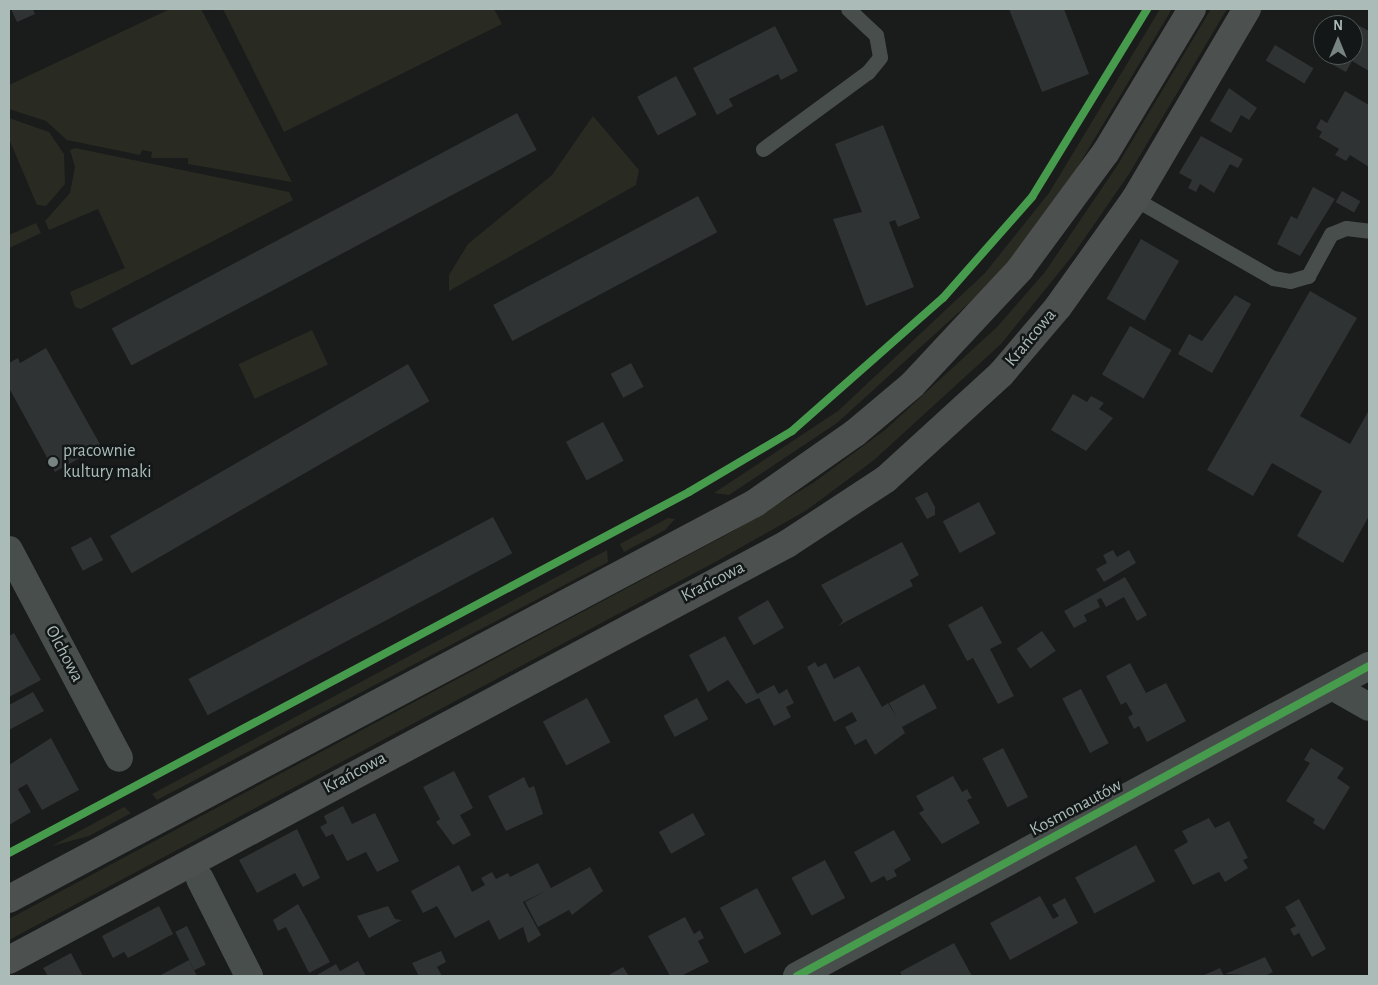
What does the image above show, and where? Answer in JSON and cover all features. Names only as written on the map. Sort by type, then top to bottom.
[{"type":"main road","points":[[9,899],[755,503],[855,433],[912,385],[1020,269],[1106,152],[1192,9]]},
{"type":"main road","name":"Krańcowa","points":[[9,960],[787,544],[886,479],[1000,374],[1058,307],[1135,199],[1247,9]]},
{"type":"street","name":"Olchowa","points":[[9,550],[119,758]]},
{"type":"street","name":"Kosmonautów","points":[[797,976],[1369,666]]},
{"type":"street","points":[[1334,686],[1369,707]]},
{"type":"street","points":[[200,879],[249,976]]},
{"type":"lane","points":[[763,149],[868,72],[880,57],[876,35],[848,9]]},
{"type":"lane","points":[[1135,199],[1274,278],[1290,281],[1308,276],[1332,234],[1346,228],[1369,231]]},
{"type":"shaded area","points":[[170,9],[201,9],[292,182],[188,164],[188,158],[151,158],[152,152],[142,150],[140,155],[67,140],[46,121],[9,109],[9,85]]},
{"type":"shaded area","points":[[223,9],[494,9],[502,24],[284,132]]},
{"type":"shaded area","points":[[1160,9],[1172,9],[1071,178],[1013,257],[979,294],[837,423],[729,495],[714,493],[838,411],[985,273],[1049,193]]},
{"type":"shaded area","points":[[1211,9],[1227,9],[1129,174],[1073,255],[1001,344],[874,460],[807,510],[717,561],[9,940],[9,919],[728,534],[813,483],[885,430],[997,327],[1045,272],[1117,166]]},
{"type":"shaded area","points":[[593,116],[639,170],[636,185],[449,291],[449,275],[468,244],[552,175]]},
{"type":"shaded area","points":[[9,118],[49,132],[64,154],[65,184],[46,206],[37,205],[9,139]]},
{"type":"shaded area","points":[[75,148],[289,192],[293,200],[81,309],[75,307],[70,292],[125,268],[98,209],[49,230],[45,221],[70,193],[75,167],[70,150]]},
{"type":"shaded area","points":[[36,223],[41,233],[9,248],[9,235]]},
{"type":"shaded area","points":[[312,330],[328,364],[255,399],[239,364]]},
{"type":"shaded area","points":[[668,518],[675,519],[665,530],[624,552],[620,544]]},
{"type":"shaded area","points":[[607,550],[608,562],[157,800],[152,794]]},
{"type":"shaded area","points":[[124,807],[131,813],[89,836],[52,846]]},
{"type":"building","points":[[11,9],[33,9],[35,14],[17,22]]},
{"type":"building","points":[[1009,9],[1064,9],[1089,74],[1042,92]]},
{"type":"building","points":[[775,26],[798,71],[781,80],[778,74],[729,99],[733,106],[717,115],[693,68]]},
{"type":"building","points":[[1363,28],[1369,31],[1369,71],[1359,65],[1363,65]]},
{"type":"building","points":[[1275,45],[1314,68],[1304,84],[1266,60]]},
{"type":"building","points":[[1333,65],[1350,65],[1346,72]]},
{"type":"building","points":[[676,76],[697,115],[658,136],[637,97]]},
{"type":"building","points":[[1229,88],[1257,108],[1249,120],[1241,115],[1231,133],[1210,121]]},
{"type":"building","points":[[1345,91],[1369,105],[1369,167],[1350,155],[1346,161],[1335,155],[1339,149],[1319,137],[1322,132],[1316,128],[1321,119],[1327,123]]},
{"type":"building","points":[[517,113],[537,150],[131,366],[112,328]]},
{"type":"building","points":[[883,125],[920,218],[898,227],[895,220],[889,222],[914,287],[866,306],[833,219],[862,212],[835,144]]},
{"type":"building","points":[[1201,136],[1243,159],[1238,168],[1230,164],[1214,193],[1200,184],[1196,192],[1188,188],[1192,180],[1179,173]]},
{"type":"building","points":[[1313,187],[1335,199],[1300,256],[1277,244],[1291,216],[1297,219]]},
{"type":"building","points":[[1342,191],[1360,201],[1354,213],[1336,202]]},
{"type":"building","points":[[698,196],[717,232],[512,341],[493,305]]},
{"type":"building","points":[[1141,239],[1179,261],[1145,321],[1106,299]]},
{"type":"building","points":[[1310,291],[1357,318],[1300,416],[1350,444],[1369,410],[1369,516],[1343,563],[1297,536],[1322,491],[1272,463],[1253,496],[1207,470]]},
{"type":"building","points":[[1235,295],[1251,304],[1212,373],[1178,354],[1189,334],[1202,341]]},
{"type":"building","points":[[1130,326],[1172,350],[1144,398],[1102,374]]},
{"type":"building","points":[[46,348],[101,446],[55,472],[9,388],[9,363],[18,358],[20,363]]},
{"type":"building","points":[[631,363],[644,387],[623,398],[611,374]]},
{"type":"building","points":[[408,364],[430,401],[132,573],[110,536]]},
{"type":"building","points":[[1073,394],[1087,402],[1091,396],[1104,403],[1099,409],[1113,418],[1086,451],[1051,430]]},
{"type":"building","points":[[603,422],[624,461],[587,481],[566,442]]},
{"type":"building","points":[[927,492],[935,507],[935,515],[927,519],[915,498]]},
{"type":"building","points":[[979,502],[996,534],[960,553],[943,521]]},
{"type":"building","points":[[493,517],[512,553],[208,715],[188,679]]},
{"type":"building","points":[[91,537],[103,560],[83,571],[71,548]]},
{"type":"building","points":[[902,542],[919,575],[910,580],[913,586],[838,626],[843,621],[821,585]]},
{"type":"building","points":[[1113,550],[1117,557],[1129,550],[1136,563],[1104,582],[1096,569],[1107,563],[1103,555]]},
{"type":"building","points":[[1125,577],[1147,615],[1137,621],[1124,597],[1106,607],[1101,598],[1097,600],[1100,607],[1084,615],[1087,621],[1074,628],[1064,611]]},
{"type":"building","points":[[768,600],[784,628],[754,645],[738,618]]},
{"type":"building","points":[[982,606],[1002,643],[990,649],[1014,696],[998,704],[973,658],[967,661],[948,625]]},
{"type":"building","points":[[1042,631],[1056,651],[1030,668],[1017,649]]},
{"type":"building","points":[[14,633],[41,680],[9,697],[9,636]]},
{"type":"building","points":[[725,636],[757,694],[774,685],[779,694],[787,689],[794,703],[786,707],[791,717],[774,726],[759,698],[746,704],[728,680],[708,692],[689,655]]},
{"type":"building","points":[[815,662],[818,667],[826,663],[834,679],[859,666],[882,707],[888,703],[897,718],[889,703],[924,684],[937,708],[902,727],[905,733],[875,755],[866,739],[855,745],[845,727],[857,721],[852,712],[834,722],[807,667]]},
{"type":"building","points":[[1130,663],[1146,693],[1166,683],[1186,721],[1147,742],[1139,726],[1134,729],[1128,717],[1133,714],[1126,702],[1121,705],[1106,676]]},
{"type":"building","points":[[1081,689],[1109,743],[1090,753],[1062,699]]},
{"type":"building","points":[[33,692],[44,711],[9,730],[9,705]]},
{"type":"building","points":[[587,698],[610,742],[566,766],[543,721]]},
{"type":"building","points":[[697,698],[708,719],[675,737],[663,716]]},
{"type":"building","points":[[51,738],[79,790],[42,810],[27,784],[18,789],[31,812],[9,825],[9,765]]},
{"type":"building","points":[[1003,748],[1028,797],[1007,807],[983,758]]},
{"type":"building","points":[[1311,748],[1344,768],[1337,778],[1350,787],[1324,830],[1313,823],[1315,819],[1286,801],[1310,763],[1304,760]]},
{"type":"building","points":[[454,771],[473,808],[460,815],[471,835],[453,845],[436,822],[440,819],[423,787]]},
{"type":"building","points":[[953,776],[962,792],[967,789],[972,798],[967,800],[980,823],[942,844],[919,813],[924,810],[916,796]]},
{"type":"building","points":[[524,777],[529,788],[534,786],[543,814],[506,831],[488,796]]},
{"type":"building","points":[[343,806],[352,824],[375,813],[399,861],[377,872],[366,852],[347,861],[333,834],[326,837],[320,827],[327,823],[324,816]]},
{"type":"building","points":[[693,813],[705,835],[671,854],[659,832]]},
{"type":"building","points":[[1209,818],[1215,828],[1229,821],[1248,858],[1243,860],[1248,868],[1225,882],[1219,872],[1193,885],[1174,850],[1188,842],[1182,831]]},
{"type":"building","points":[[297,829],[320,878],[303,887],[295,873],[257,893],[239,860]]},
{"type":"building","points":[[894,830],[911,860],[894,870],[897,876],[887,881],[884,876],[871,883],[854,852]]},
{"type":"building","points":[[1136,845],[1155,881],[1094,914],[1075,877]]},
{"type":"building","points":[[825,860],[845,898],[812,916],[791,878]]},
{"type":"building","points":[[538,863],[551,888],[590,867],[603,891],[572,915],[569,910],[538,927],[525,902],[547,890],[523,902],[541,935],[528,943],[523,927],[499,940],[489,920],[455,938],[437,906],[423,913],[411,891],[459,865],[472,892],[485,885],[481,878],[492,872],[496,879],[508,873],[510,877]]},
{"type":"building","points":[[757,888],[781,934],[744,954],[720,908]]},
{"type":"building","points":[[1040,896],[1053,919],[1059,916],[1052,905],[1065,898],[1078,923],[1010,960],[990,923]]},
{"type":"building","points":[[1299,899],[1326,949],[1312,957],[1299,933],[1294,936],[1290,929],[1296,926],[1285,907]]},
{"type":"building","points":[[298,904],[330,962],[309,973],[286,927],[278,931],[273,920]]},
{"type":"building","points":[[159,906],[173,934],[128,958],[124,952],[113,958],[102,936]]},
{"type":"building","points":[[388,906],[395,919],[402,920],[369,938],[357,916]]},
{"type":"building","points":[[685,917],[694,934],[700,930],[704,938],[698,941],[709,962],[681,976],[670,976],[648,936]]},
{"type":"building","points":[[187,926],[206,965],[194,970],[175,932]]},
{"type":"building","points":[[954,943],[972,976],[902,976],[900,972]]},
{"type":"building","points":[[441,951],[446,962],[437,967],[442,976],[419,976],[412,963]]},
{"type":"building","points":[[71,953],[83,976],[48,976],[43,968]]},
{"type":"building","points":[[1265,957],[1273,972],[1265,976],[1225,974]]},
{"type":"building","points":[[189,960],[197,976],[159,976]]},
{"type":"building","points":[[358,961],[366,976],[317,975],[336,964],[340,971]]},
{"type":"building","points":[[623,967],[629,976],[607,976]]},
{"type":"building","points":[[1220,968],[1224,976],[1202,976]]},
{"type":"cycle path","points":[[9,853],[689,492],[792,431],[943,298],[1032,197],[1147,9]]},
{"type":"cycle path","points":[[797,976],[1369,666]]},
{"type":"place","name":"pracownie kultury maki","points":[[53,462]]}]
